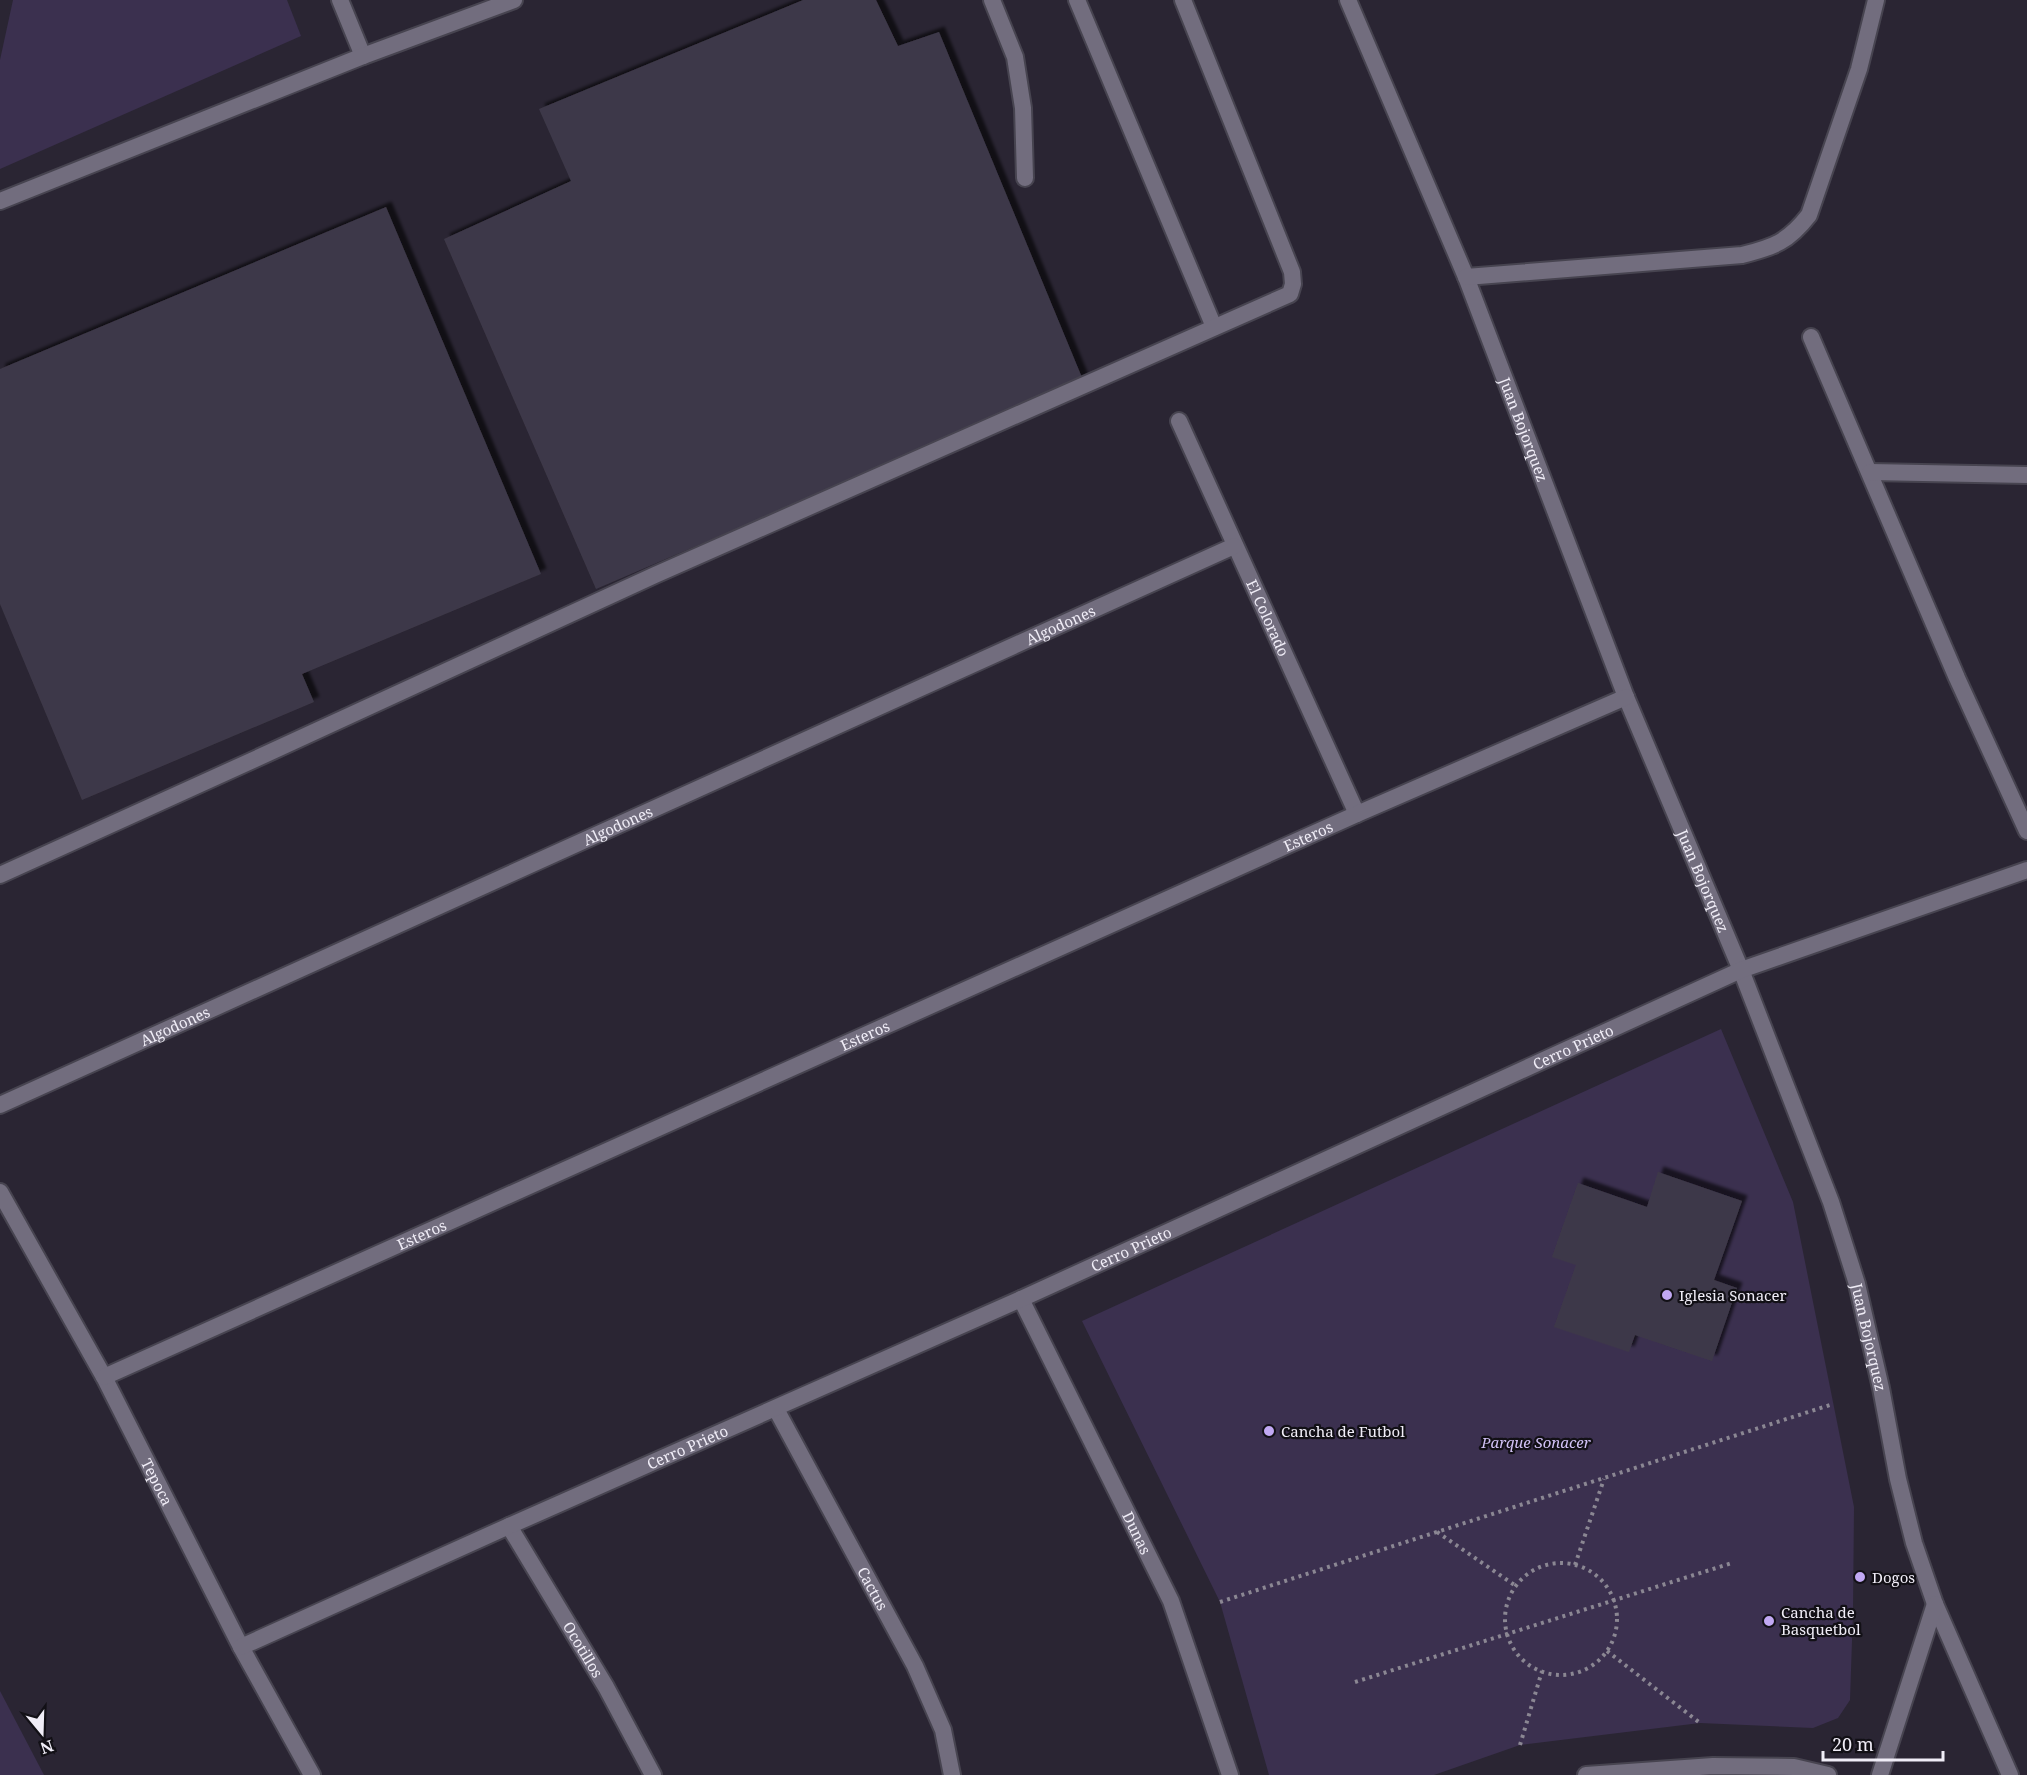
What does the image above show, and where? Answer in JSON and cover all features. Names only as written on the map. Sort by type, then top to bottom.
[{"type":"street","points":[[340,0],[363,56]]},
{"type":"street","points":[[0,201],[363,56],[514,0]]},
{"type":"street","points":[[992,0],[1015,57],[1023,108],[1025,178]]},
{"type":"street","points":[[1077,0],[1214,327]]},
{"type":"street","points":[[0,875],[262,757],[644,580],[1290,294],[1293,284],[1292,272],[1183,0]]},
{"type":"street","name":"Juan Bojorquez","points":[[1348,0],[1466,277],[1626,698],[1741,970],[1831,1202],[1857,1284],[1914,1543],[1935,1604],[2010,1775]]},
{"type":"street","points":[[1466,277],[1742,255],[1769,248],[1795,233],[1809,214],[1813,203],[1859,69],[1876,0]]},
{"type":"street","points":[[1811,337],[1957,678],[2027,831]]},
{"type":"street","name":"El Colorado","points":[[1179,421],[1357,814]]},
{"type":"street","points":[[1870,472],[2027,475]]},
{"type":"street","name":"Algodones","points":[[0,1105],[1234,546]]},
{"type":"street","name":"Esteros","points":[[104,1377],[1357,814],[1626,698]]},
{"type":"street","name":"Cerro Prieto","points":[[242,1647],[1021,1299],[1741,970],[2027,870]]},
{"type":"street","name":"Tepoca","points":[[0,1192],[104,1377],[242,1647],[312,1775]]},
{"type":"street","name":"Dunas","points":[[1021,1299],[1172,1601],[1230,1775]]},
{"type":"street","name":"Cactus","points":[[776,1409],[915,1665],[943,1730],[952,1775]]},
{"type":"street","name":"Ocotillos","points":[[509,1526],[606,1687],[653,1775]]},
{"type":"street","points":[[1880,1775],[1935,1604]]},
{"type":"street","points":[[1586,1775],[1713,1766],[1794,1767],[1828,1775]]},
{"type":"path","points":[[1220,1602],[1833,1404]]},
{"type":"path","points":[[1575,1565],[1604,1479]]},
{"type":"path","points":[[1437,1532],[1516,1586]]},
{"type":"path","points":[[1558,1563],[1575,1565],[1592,1572],[1605,1584],[1614,1599],[1617,1617],[1615,1634],[1607,1651],[1594,1663],[1578,1672],[1560,1674],[1542,1671],[1527,1663],[1515,1650],[1507,1634],[1505,1617],[1508,1601],[1516,1586],[1527,1574],[1542,1566],[1558,1563]]},
{"type":"path","points":[[1355,1682],[1732,1563]]},
{"type":"path","points":[[1607,1651],[1700,1723]]},
{"type":"path","points":[[1520,1745],[1542,1671]]},
{"type":"green space","points":[[13,0],[287,0],[301,36],[0,169],[0,60]]},
{"type":"green space","name":"Parque Sonacer","points":[[1721,1029],[1793,1202],[1854,1507],[1850,1700],[1838,1718],[1813,1728],[1700,1723],[1520,1745],[1434,1775],[1269,1775],[1220,1602],[1082,1321]]},
{"type":"green space","points":[[0,1691],[44,1775],[0,1775]]},
{"type":"building","points":[[803,0],[876,0],[898,46],[939,32],[1083,380],[596,589],[444,239],[571,181],[539,109]]},
{"type":"building","points":[[386,207],[541,574],[302,674],[314,702],[82,800],[0,604],[0,369]]},
{"type":"building","name":"Iglesia Sonacer","points":[[1658,1172],[1742,1201],[1714,1280],[1737,1288],[1712,1361],[1635,1335],[1629,1352],[1554,1327],[1576,1265],[1552,1257],[1578,1183],[1647,1207]]},
{"type":"place","name":"Iglesia Sonacer","points":[[1667,1295]]},
{"type":"place","name":"Cancha de Futbol","points":[[1269,1431]]},
{"type":"place","name":"Dogos","points":[[1860,1577]]},
{"type":"place","name":"Cancha de Basquetbol","points":[[1769,1621]]}]
